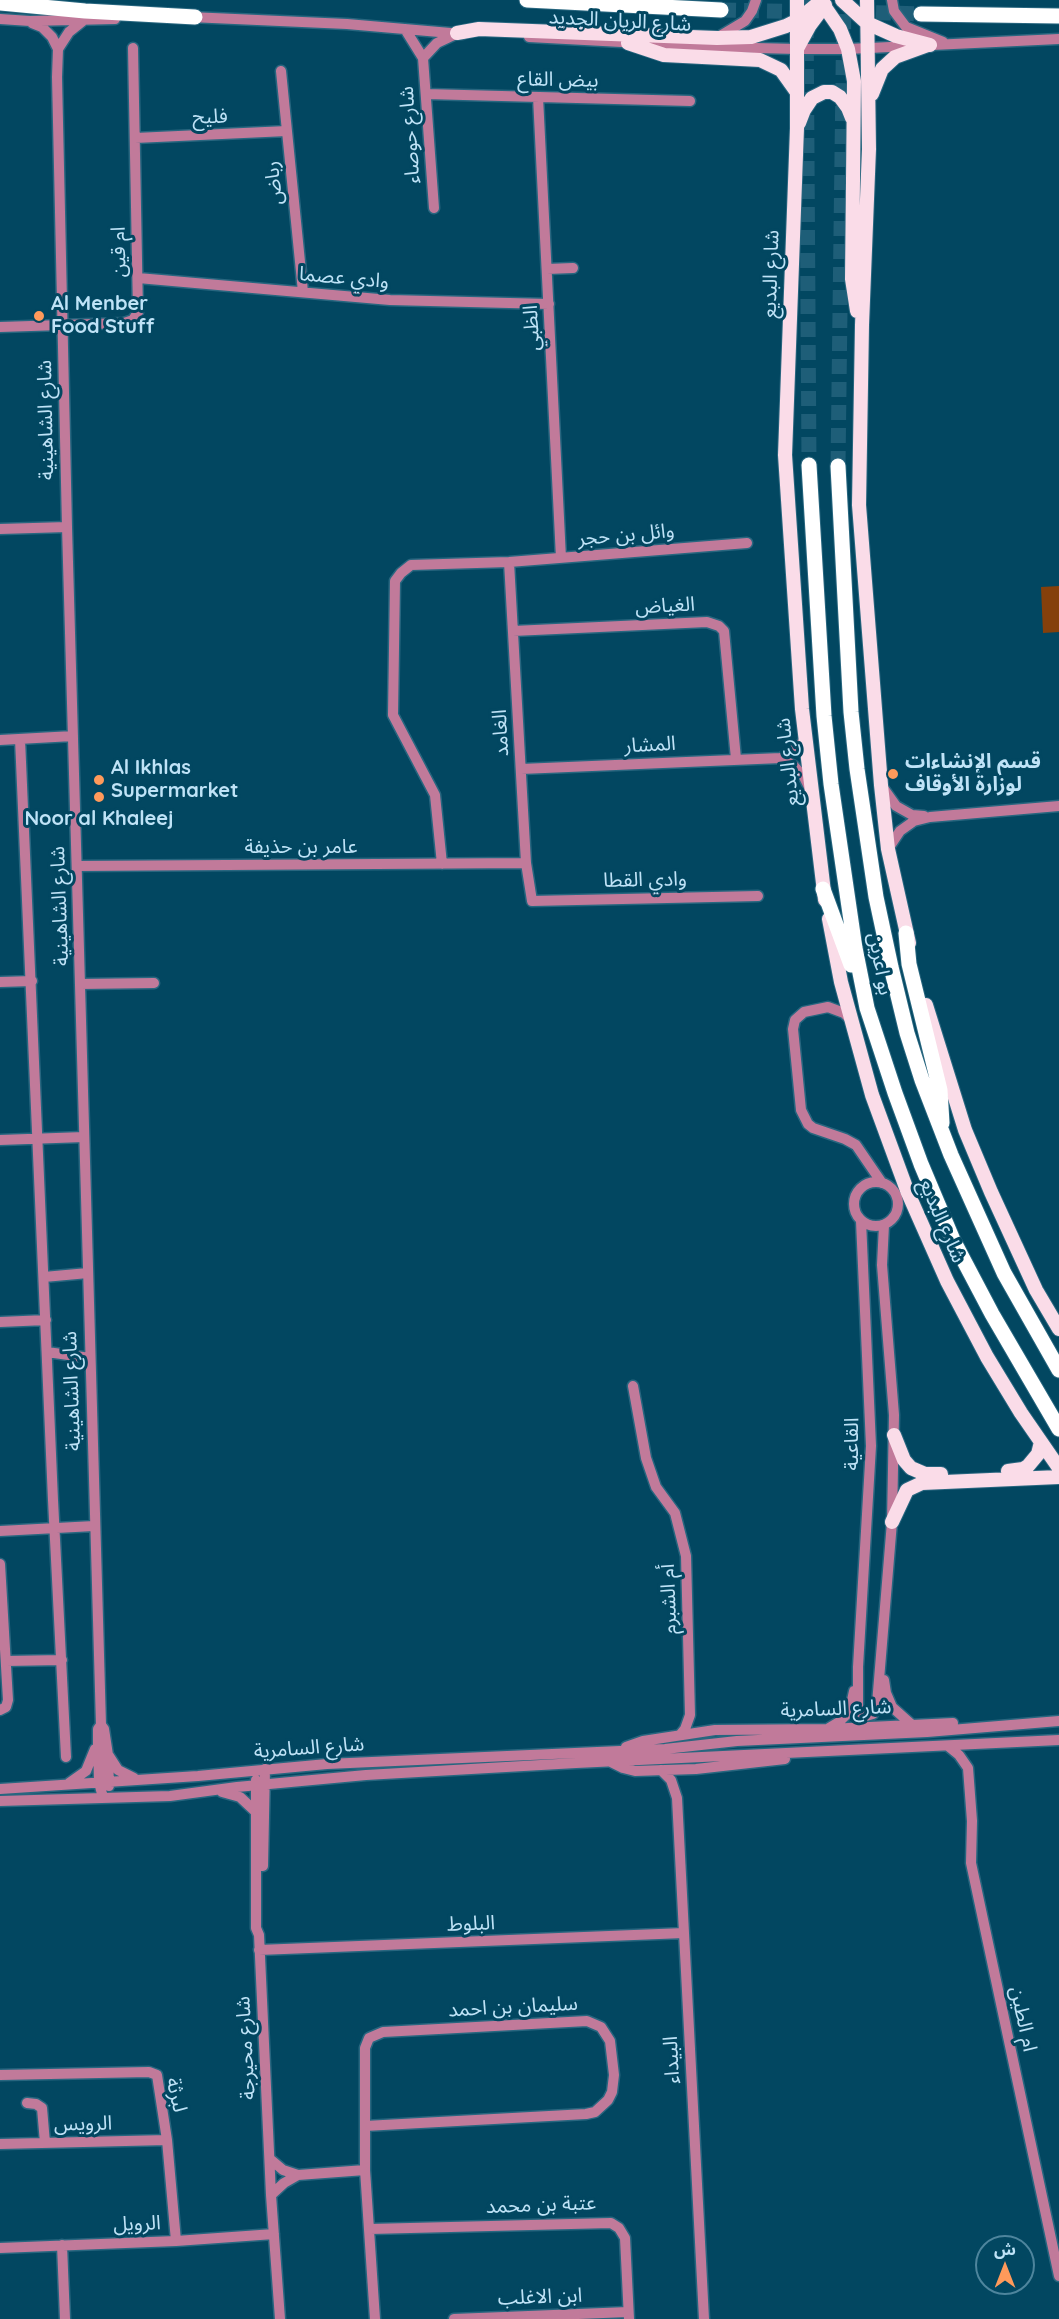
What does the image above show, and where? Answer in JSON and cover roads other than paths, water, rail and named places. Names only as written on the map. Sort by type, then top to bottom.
[{"type":"highway","name":"شارع الريان الجديد","points":[[526,0],[721,10]]},
{"type":"highway","points":[[0,3],[85,12],[195,17]]},
{"type":"highway","points":[[921,14],[1059,16]]},
{"type":"highway","name":"بو اعرين","points":[[809,465],[824,716],[831,784],[855,948],[867,1008],[913,1144],[953,1240],[987,1305],[1059,1429]]},
{"type":"highway","name":"بو اعرين","points":[[838,466],[851,712],[863,821],[876,897],[907,1033],[942,1132],[1004,1273],[1059,1370]]},
{"type":"highway","points":[[823,889],[867,1008]]},
{"type":"highway","points":[[906,933],[909,963],[940,1090],[943,1109],[942,1132]]},
{"type":"main road","name":"شارع البديع","points":[[797,0],[797,128],[784,455],[810,791],[823,889],[841,982],[851,1020],[872,1095],[908,1193],[947,1281],[987,1357],[1059,1468]]},
{"type":"main road","points":[[842,0],[867,23],[896,36],[930,45]]},
{"type":"main road","points":[[867,0],[868,149],[859,505],[888,849],[906,933],[924,999],[965,1130],[1036,1290],[1059,1329]]},
{"type":"main road","points":[[457,33],[479,28],[717,38],[743,37],[766,34],[798,20],[824,1]]},
{"type":"main road","points":[[797,49],[824,1]]},
{"type":"main road","points":[[824,1],[848,49],[854,81],[852,279],[854,301],[862,325]]},
{"type":"main road","points":[[628,43],[664,55],[760,60],[781,70],[796,92]]},
{"type":"main road","points":[[867,107],[874,84],[882,69],[895,57],[930,45]]},
{"type":"main road","points":[[797,128],[808,103],[812,98],[824,92],[840,97],[848,108],[854,123]]},
{"type":"main road","points":[[894,1435],[907,1465],[918,1472],[934,1475],[1023,1469],[1038,1454],[1041,1442]]},
{"type":"main road","points":[[892,1522],[907,1490],[922,1483],[1059,1477]]},
{"type":"street","points":[[717,38],[745,21],[756,0]]},
{"type":"street","points":[[892,0],[894,11],[906,27],[950,44]]},
{"type":"street","name":"شارع الريان الجديد","points":[[0,18],[30,21],[195,17],[347,24],[457,33],[714,48],[848,49],[1059,39]]},
{"type":"street","points":[[58,49],[69,32],[84,20]]},
{"type":"street","points":[[30,21],[42,27],[52,37],[58,49]]},
{"type":"street","name":"شارع حوصاء","points":[[405,29],[423,58],[434,208]]},
{"type":"street","name":"شارع حوصاء","points":[[423,58],[437,43],[457,33]]},
{"type":"street","name":"ام قين","points":[[0,327],[124,323],[133,320],[138,312],[133,48]]},
{"type":"street","name":"شارع الشاهينية","points":[[58,49],[62,326],[94,1526],[101,1725],[108,1755],[104,1781]]},
{"type":"street","name":"رباض","points":[[281,71],[303,292]]},
{"type":"street","name":"بيض القاع","points":[[426,94],[690,101]]},
{"type":"street","name":"الظبي","points":[[538,97],[561,558]]},
{"type":"street","name":"فليح","points":[[135,138],[287,131]]},
{"type":"street","points":[[547,269],[573,268]]},
{"type":"street","name":"وادي عصما","points":[[138,278],[390,300],[549,304]]},
{"type":"street","points":[[0,529],[67,527]]},
{"type":"street","name":"وائل بن حجر","points":[[442,864],[435,795],[393,715],[395,581],[401,573],[411,565],[509,562],[747,543]]},
{"type":"street","name":"الغامد","points":[[509,562],[526,863],[532,901]]},
{"type":"street","name":"الغياض","points":[[513,631],[707,622],[719,626],[724,630],[736,759]]},
{"type":"street","points":[[0,740],[73,736]]},
{"type":"street","name":"شارع الشاهينية","points":[[20,739],[66,1757]]},
{"type":"street","points":[[806,740],[781,758],[799,771],[810,791]]},
{"type":"street","name":"المشار","points":[[521,769],[781,758]]},
{"type":"street","points":[[881,785],[896,806],[912,815],[930,817]]},
{"type":"street","points":[[888,849],[900,831],[914,821],[930,817],[1059,806]]},
{"type":"street","name":"عامر بن حذيفة","points":[[77,866],[526,863]]},
{"type":"street","name":"وادي القطا","points":[[532,901],[759,896]]},
{"type":"street","points":[[0,982],[32,981]]},
{"type":"street","points":[[828,1007],[838,995],[841,982]]},
{"type":"street","points":[[80,984],[154,983]]},
{"type":"street","points":[[851,1020],[844,1013],[828,1007],[804,1012],[795,1020],[793,1029],[801,1110],[808,1124],[813,1128],[856,1145],[882,1183]]},
{"type":"street","points":[[0,1140],[84,1137]]},
{"type":"street","points":[[863,1186],[865,1158]]},
{"type":"street","points":[[882,1183],[896,1194],[898,1203],[892,1220],[876,1227],[861,1221],[855,1213],[854,1203],[856,1193],[863,1186],[882,1183]]},
{"type":"street","name":"القاعية","points":[[861,1221],[871,1446],[858,1667],[859,1709],[863,1715],[870,1715],[877,1708],[892,1522],[894,1435],[892,1375],[882,1265],[884,1225]]},
{"type":"street","points":[[44,1277],[88,1273]]},
{"type":"street","points":[[0,1322],[46,1320]]},
{"type":"street","points":[[47,1352],[90,1358]]},
{"type":"street","name":"أم الشبرم","points":[[633,1386],[646,1458],[656,1487],[675,1513],[686,1556],[690,1715],[680,1735]]},
{"type":"street","points":[[0,1531],[94,1526]]},
{"type":"street","points":[[0,1564],[8,1700],[6,1707],[0,1710]]},
{"type":"street","name":"القاعية","points":[[882,1653],[884,1686],[888,1700],[897,1713],[910,1724]]},
{"type":"street","points":[[6,1661],[62,1660]]},
{"type":"street","name":"القاعية","points":[[828,1729],[841,1720],[851,1705],[858,1667]]},
{"type":"street","points":[[690,1715],[705,1731]]},
{"type":"street","name":"شارع السامرية","points":[[620,1750],[634,1743],[705,1731],[828,1729],[1035,1718],[1057,1721]]},
{"type":"street","name":"شارع السامرية","points":[[0,1789],[497,1755],[665,1749],[737,1741],[927,1732],[1057,1721]]},
{"type":"street","name":"شارع الشاهينية","points":[[101,1725],[98,1729],[98,1743],[104,1781],[108,1790],[102,1798]]},
{"type":"street","name":"شارع السامرية","points":[[0,1801],[198,1794],[292,1782],[610,1761],[1059,1740]]},
{"type":"street","points":[[68,1784],[86,1771],[98,1743]]},
{"type":"street","points":[[968,1768],[974,1754],[982,1744]]},
{"type":"street","points":[[948,1746],[959,1755],[968,1768]]},
{"type":"street","name":"شارع السامرية","points":[[610,1761],[631,1770],[691,1769],[810,1756],[823,1751]]},
{"type":"street","points":[[108,1755],[122,1773],[140,1780]]},
{"type":"street","points":[[497,1755],[498,1768]]},
{"type":"street","name":"ام الطين","points":[[968,1768],[972,1821],[971,1863],[1059,2276]]},
{"type":"street","name":"البيداء","points":[[691,1769],[680,1784],[677,1798],[704,2319]]},
{"type":"street","name":"شارع محيرجة","points":[[260,1770],[262,1928],[259,1935],[259,1950],[271,2195],[280,2319]]},
{"type":"street","name":"البيداء","points":[[661,1770],[671,1780],[677,1798]]},
{"type":"street","points":[[198,1794],[226,1792],[236,1794],[260,1808],[273,1793],[292,1782]]},
{"type":"street","name":"البلوط","points":[[259,1950],[684,1933]]},
{"type":"street","name":"سليمان بن احمد","points":[[365,2126],[595,2112],[609,2100],[612,2092],[614,2075],[610,2041],[601,2027],[587,2021],[382,2032],[369,2038],[365,2048],[365,2126],[365,2170],[375,2319]]},
{"type":"street","name":"لبرثة","points":[[0,2075],[154,2073],[160,2082],[176,2241]]},
{"type":"street","points":[[27,2103],[36,2104],[42,2108],[45,2143]]},
{"type":"street","name":"الرويس","points":[[0,2144],[166,2140]]},
{"type":"street","points":[[270,2159],[283,2170],[298,2175],[365,2170]]},
{"type":"street","points":[[271,2195],[284,2183],[298,2175]]},
{"type":"street","name":"عتبة بن محمد","points":[[370,2229],[611,2223],[619,2228],[625,2238],[629,2315]]},
{"type":"street","name":"الرويل","points":[[0,2248],[176,2241],[274,2234]]},
{"type":"street","points":[[62,2245],[65,2319]]},
{"type":"street","name":"ابن الاغلب","points":[[454,2319],[629,2315]]},
{"type":"tunnel","points":[[806,0],[809,465]]},
{"type":"tunnel","points":[[838,466],[844,0]]},
{"type":"tunnel","points":[[721,10],[811,12]]},
{"type":"tunnel","points":[[853,12],[921,14]]},
{"type":"place","name":"Al Menber Food Stuff","points":[[39,316]]},
{"type":"place","name":"قسم الإنشاءات لوزارة الأوقاف","points":[[893,774]]},
{"type":"place","name":"Al Ikhlas Supermarket","points":[[99,780]]},
{"type":"place","name":"Noor al Khaleej","points":[[99,797]]}]
